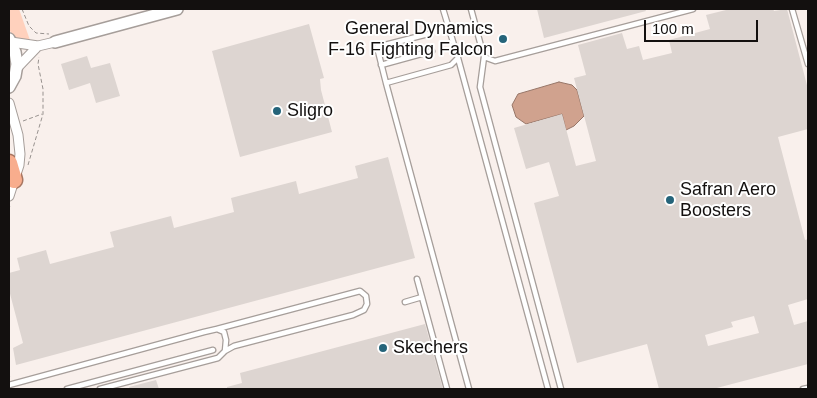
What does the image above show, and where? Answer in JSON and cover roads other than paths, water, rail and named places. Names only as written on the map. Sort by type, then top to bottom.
[{"type":"highway","points":[[9,163],[13,169],[12,188]]},
{"type":"street","points":[[16,69],[55,42],[177,9]]},
{"type":"street","points":[[10,41],[41,50]]},
{"type":"street","points":[[9,87],[16,69],[15,52],[10,41]]},
{"type":"street","points":[[9,103],[20,154],[12,188]]},
{"type":"lane","points":[[443,9],[548,389]]},
{"type":"lane","points":[[471,9],[484,57],[480,87],[561,389]]},
{"type":"lane","points":[[484,57],[495,61],[693,9]]},
{"type":"lane","points":[[792,9],[808,64]]},
{"type":"lane","points":[[428,34],[376,47],[469,389]]},
{"type":"lane","points":[[382,65],[432,52]]},
{"type":"lane","points":[[386,83],[451,65],[458,58]]},
{"type":"lane","points":[[417,279],[446,389]]},
{"type":"lane","points":[[9,385],[360,291],[366,296],[367,304],[364,310],[353,315],[234,346],[218,358],[100,389]]},
{"type":"lane","points":[[405,302],[422,297]]},
{"type":"lane","points":[[217,329],[224,332],[226,340],[225,351]]},
{"type":"lane","points":[[67,389],[213,350]]},
{"type":"lane","points":[[803,389],[808,388]]},
{"type":"place","name":"General Dynamics F-16 Fighting Falcon","points":[[503,39]]},
{"type":"place","name":"Sligro","points":[[277,111]]},
{"type":"place","name":"Safran Aero Boosters","points":[[670,200]]},
{"type":"place","name":"Skechers","points":[[383,348]]}]
